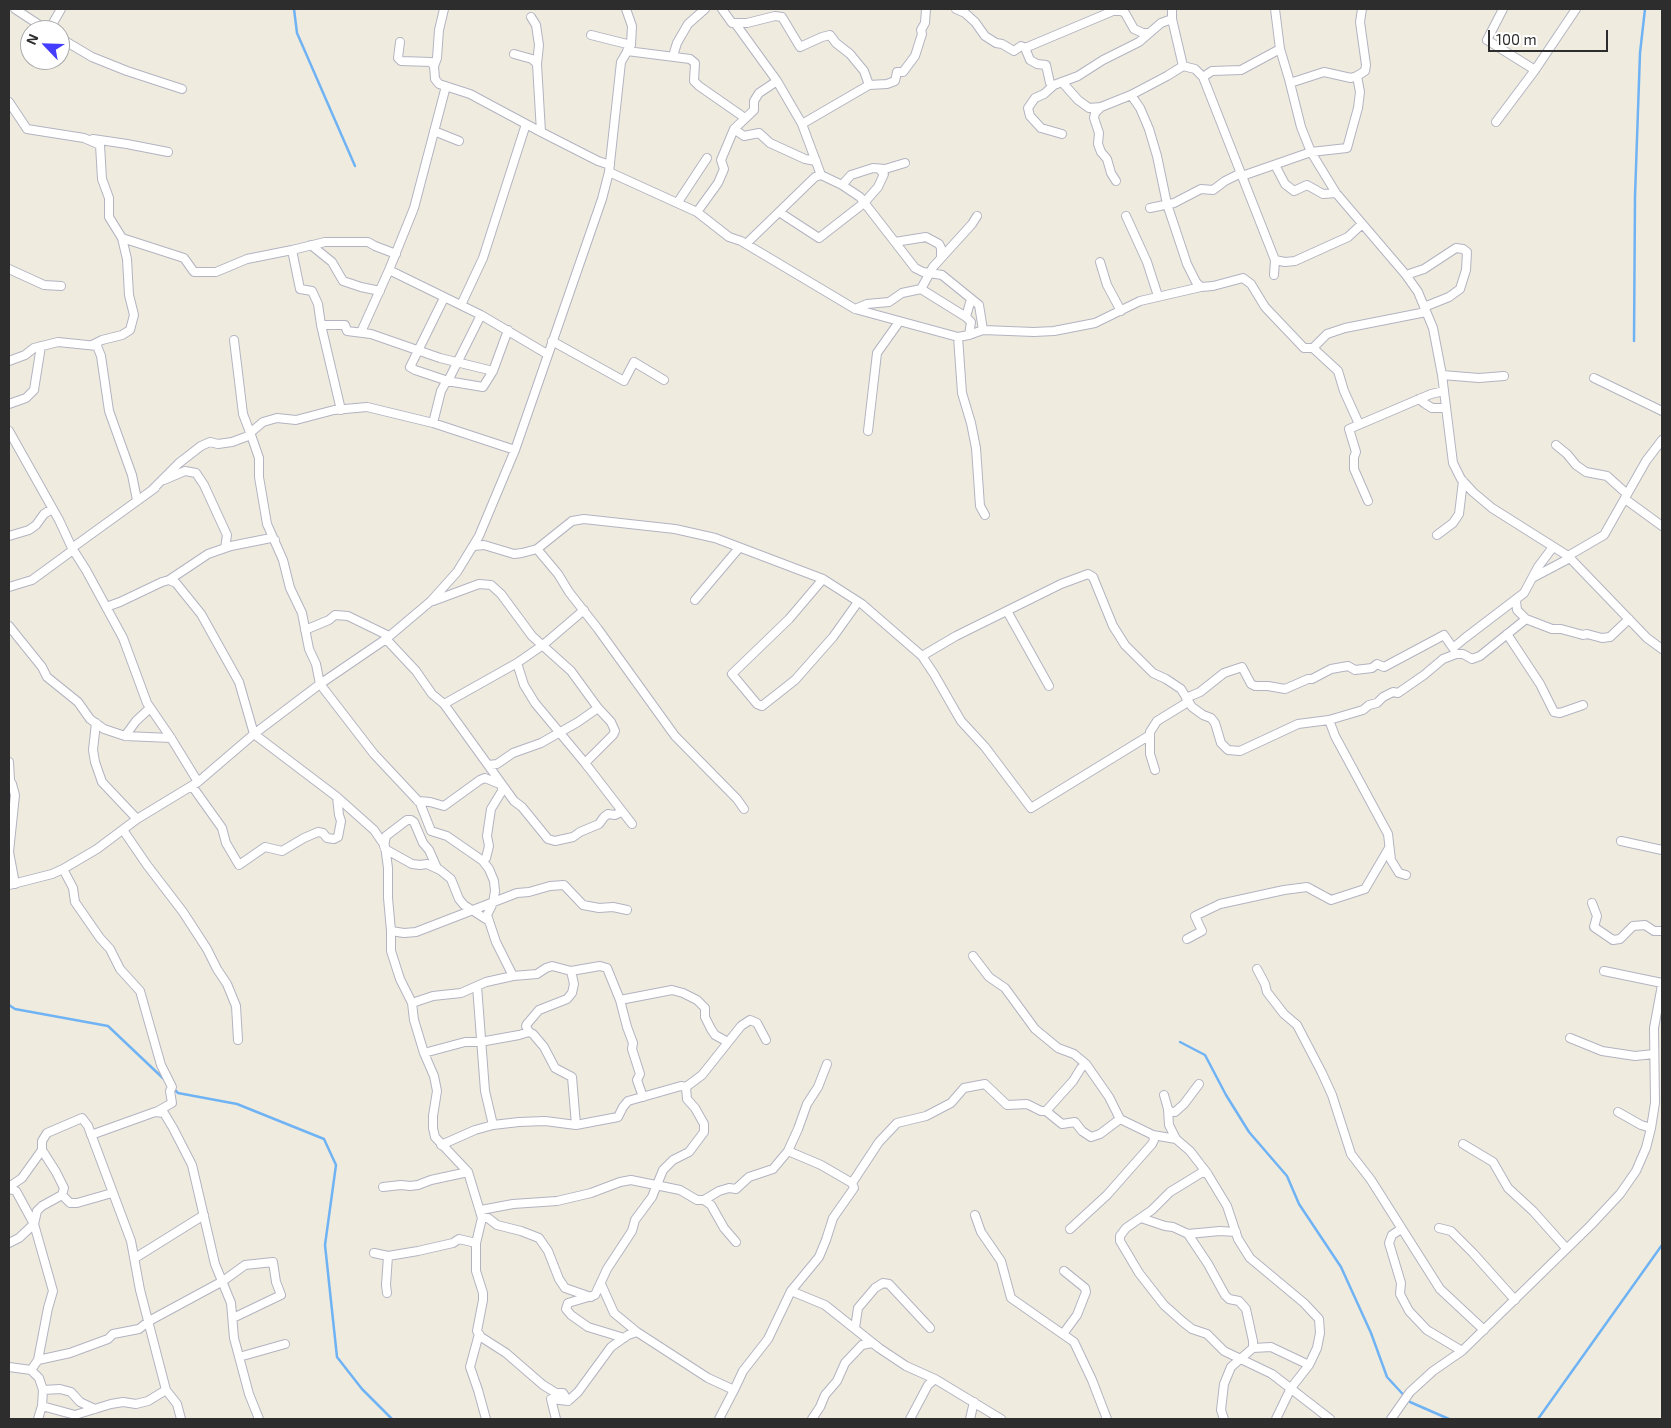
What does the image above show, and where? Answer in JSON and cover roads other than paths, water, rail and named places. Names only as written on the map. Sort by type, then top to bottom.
[{"type":"street","points":[[15,9],[32,20]]},
{"type":"street","points":[[54,20],[61,9]]},
{"type":"street","points":[[444,9],[439,30],[437,58],[434,66],[435,79],[439,84],[470,94],[610,169],[697,212],[730,237],[746,244],[855,309],[958,337],[970,336],[983,330],[1054,331],[1094,323],[1158,296],[1213,286],[1243,278],[1251,284],[1265,307],[1294,339],[1304,348],[1313,348],[1338,371],[1344,391],[1359,424]]},
{"type":"street","points":[[9,762],[9,780],[15,796],[9,852],[12,884],[52,874],[63,869],[97,849],[137,819],[195,784],[254,734],[320,684],[387,637],[431,601],[457,572],[474,546],[515,450],[602,200],[610,169],[621,62],[629,48],[632,26],[626,11],[618,9]]},
{"type":"street","points":[[673,56],[676,43],[688,24],[704,9]]},
{"type":"street","points":[[722,9],[732,23],[735,23],[777,81],[802,124],[821,174],[842,185],[864,203],[915,268],[923,272],[932,270],[942,275],[979,305],[983,330]]},
{"type":"street","points":[[802,124],[869,85],[886,84],[895,81],[897,72],[903,72],[915,56],[922,34],[921,30],[925,23],[926,9]]},
{"type":"street","points":[[956,9],[965,13],[975,22],[985,36],[996,43],[1014,50],[1021,46],[1025,48],[1113,11],[1125,13],[1134,29],[1143,34],[1148,33]]},
{"type":"street","points":[[1172,9],[1172,19],[1183,66]]},
{"type":"street","points":[[1275,9],[1280,49],[1301,127],[1311,152],[1336,194],[1406,275],[1418,292],[1433,328],[1442,375],[1453,462],[1463,481],[1492,508],[1569,557],[1647,638],[1662,649]]},
{"type":"street","points":[[1290,83],[1324,72],[1351,78],[1365,71],[1366,65],[1360,32],[1362,9]]},
{"type":"street","points":[[1503,9],[1487,40],[1535,70]]},
{"type":"street","points":[[1496,122],[1535,70],[1576,9]]},
{"type":"street","points":[[735,23],[775,16],[782,17],[800,47],[822,36],[830,35],[864,71],[869,85]]},
{"type":"street","points":[[531,17],[536,26],[539,44],[541,132]]},
{"type":"street","points":[[1062,134],[1041,128],[1027,111],[1035,98],[1058,84],[1078,76],[1102,60],[1139,42],[1161,23],[1172,19]]},
{"type":"street","points":[[591,35],[629,48],[690,59],[695,63],[694,81],[745,118]]},
{"type":"street","points":[[400,42],[398,58],[401,61],[424,60],[431,62],[434,66]]},
{"type":"street","points":[[70,43],[127,71],[182,90]]},
{"type":"street","points":[[1025,48],[1030,60],[1037,64],[1046,65],[1050,83],[1058,84],[1088,108],[1101,108]]},
{"type":"street","points":[[1203,76],[1212,71],[1241,70],[1280,49]]},
{"type":"street","points":[[514,54],[532,58],[538,64]]},
{"type":"street","points":[[1116,181],[1111,174],[1107,159],[1101,152],[1098,144],[1100,133],[1094,118],[1095,113],[1101,108],[1168,76],[1183,66],[1195,69],[1203,76],[1275,260],[1274,275]]},
{"type":"street","points":[[1150,208],[1174,203],[1201,189],[1213,190],[1225,181],[1311,152],[1347,148],[1358,108],[1360,92],[1357,76]]},
{"type":"street","points":[[697,212],[718,182],[724,169],[720,160],[734,129],[754,110],[754,101],[759,94],[777,81]]},
{"type":"street","points":[[361,332],[390,270],[414,208],[446,86]]},
{"type":"street","points":[[1131,95],[1140,108],[1149,129],[1167,204],[1187,264],[1196,282],[1201,287]]},
{"type":"street","points":[[9,102],[27,129],[168,152]]},
{"type":"street","points":[[461,305],[483,258],[526,124]]},
{"type":"street","points":[[734,129],[744,136],[758,133],[770,142],[805,159],[816,161]]},
{"type":"street","points":[[434,131],[459,141]]},
{"type":"street","points":[[84,138],[100,145],[102,179],[109,198],[109,217],[122,238],[127,258],[129,294],[134,315],[130,330],[122,335],[102,340],[92,345]]},
{"type":"street","points":[[678,202],[707,158]]},
{"type":"street","points":[[842,185],[851,175],[873,168],[886,169],[905,163]]},
{"type":"street","points":[[1275,165],[1285,184],[1294,191],[1307,185],[1323,194],[1336,194]]},
{"type":"street","points":[[778,212],[819,238],[864,203],[882,180],[884,174],[878,169]]},
{"type":"street","points":[[746,244],[815,177],[821,174]]},
{"type":"street","points":[[922,289],[941,258],[977,216]]},
{"type":"street","points":[[1126,216],[1147,262],[1158,296]]},
{"type":"street","points":[[1275,260],[1284,262],[1295,261],[1348,237],[1362,224]]},
{"type":"street","points":[[122,238],[184,258],[194,272],[216,272],[247,260],[325,242],[368,242],[396,254]]},
{"type":"street","points":[[894,242],[926,238],[939,244],[941,258]]},
{"type":"street","points":[[311,245],[332,262],[343,280],[361,287],[380,291]]},
{"type":"street","points":[[1313,348],[1327,334],[1425,309],[1449,297],[1460,289],[1466,270],[1467,252],[1462,248],[1456,248],[1424,269],[1406,275]]},
{"type":"street","points":[[292,250],[300,289],[312,291],[318,304],[321,325],[341,410]]},
{"type":"street","points":[[1100,262],[1107,285],[1121,311]]},
{"type":"street","points":[[9,269],[44,285],[61,286]]},
{"type":"street","points":[[390,270],[481,315],[548,354]]},
{"type":"street","points":[[855,309],[867,304],[889,302],[902,293],[922,289],[966,317],[971,322],[970,336]]},
{"type":"street","points":[[444,298],[410,367],[427,375],[448,381],[483,387],[493,371],[508,330]]},
{"type":"street","points":[[966,317],[971,299]]},
{"type":"street","points":[[433,423],[441,391],[458,362],[481,315]]},
{"type":"street","points":[[868,431],[871,392],[878,353],[899,322]]},
{"type":"street","points":[[321,325],[344,325],[347,332],[361,332],[418,351],[493,371]]},
{"type":"street","points":[[958,337],[962,393],[972,423],[976,448],[980,506],[985,515]]},
{"type":"street","points":[[234,340],[243,414],[259,458],[259,477],[268,524],[283,560],[290,588],[302,613],[309,649],[316,664],[320,684],[374,754],[423,808],[429,828],[426,842],[428,850]]},
{"type":"street","points":[[552,340],[624,381],[634,362],[664,380]]},
{"type":"street","points":[[9,361],[25,355],[34,348],[58,342],[97,346],[101,356],[109,411],[132,475],[137,500]]},
{"type":"street","points":[[9,404],[26,398],[34,390],[41,346]]},
{"type":"street","points":[[1442,375],[1479,378],[1504,376]]},
{"type":"street","points":[[1594,378],[1662,411]]},
{"type":"street","points":[[1368,501],[1354,469],[1356,452],[1349,428],[1419,399],[1444,391]]},
{"type":"street","points":[[1419,399],[1432,408],[1446,408]]},
{"type":"street","points":[[152,490],[179,463],[201,446],[210,442],[218,444],[232,442],[250,434],[263,422],[277,418],[296,420],[341,410],[367,407],[433,423],[515,450]]},
{"type":"street","points":[[9,430],[72,549],[123,638],[146,703],[171,738],[195,784],[222,828],[226,843],[239,865],[265,847],[282,851],[318,832],[323,833],[327,838],[334,839],[338,837],[341,821],[337,797]]},
{"type":"street","points":[[1531,580],[1604,535],[1646,462],[1662,440]]},
{"type":"street","points":[[1556,445],[1586,472],[1607,476],[1626,497],[1662,526]]},
{"type":"street","points":[[9,588],[32,580],[164,480],[185,471],[196,473],[204,484],[227,535],[224,548]]},
{"type":"street","points":[[1437,535],[1453,523],[1459,514],[1463,481]]},
{"type":"street","points":[[9,536],[28,530],[36,525],[44,514],[52,509]]},
{"type":"street","points":[[474,546],[484,545],[514,554],[537,549],[572,521],[584,519],[675,529],[715,538],[823,579],[858,602],[893,629],[922,656],[961,721],[985,747],[1031,808],[1150,734]]},
{"type":"street","points":[[106,607],[169,580],[208,554],[224,548],[271,538],[275,540]]},
{"type":"street","points":[[695,600],[739,548]]},
{"type":"street","points":[[1155,770],[1150,754],[1150,732],[1158,720],[1200,692],[1224,672],[1242,667],[1251,684],[1285,689],[1312,679],[1330,669],[1348,666],[1355,670],[1372,668],[1376,664],[1384,667],[1444,635],[1453,648],[1498,612],[1516,601],[1524,593],[1538,568],[1554,548]]},
{"type":"street","points":[[537,549],[558,574],[569,592],[675,736],[744,808]]},
{"type":"street","points":[[922,656],[956,636],[1061,584],[1088,574],[1093,577],[1113,626],[1126,646],[1153,673],[1181,689],[1192,707],[1215,723],[1221,743],[1228,750],[1240,751],[1298,724],[1329,720],[1377,704],[1393,692],[1398,693],[1443,659],[1456,654],[1463,654],[1472,659],[1480,656],[1526,619]]},
{"type":"street","points":[[823,579],[789,618],[732,674],[757,704],[762,706],[796,680],[832,638],[858,602]]},
{"type":"street","points":[[169,580],[176,583],[201,614],[239,682],[254,734],[337,797],[374,830],[384,848],[388,868],[392,951],[400,979],[412,1003],[414,1020],[437,1091],[433,1128],[434,1136],[468,1172],[482,1214],[476,1242],[476,1272],[483,1293],[477,1331],[481,1337],[506,1352],[543,1386],[556,1393],[563,1393],[568,1401]]},
{"type":"street","points":[[431,601],[479,584],[491,586],[501,594],[532,636],[571,671],[598,708],[611,722],[615,731],[584,763]]},
{"type":"street","points":[[1516,601],[1518,610],[1526,619],[1552,629],[1561,628],[1582,636],[1587,634],[1602,638],[1610,637],[1629,619]]},
{"type":"street","points":[[444,704],[516,663],[543,645],[584,610]]},
{"type":"street","points":[[1007,611],[1049,686]]},
{"type":"street","points":[[305,630],[329,620],[335,615],[348,616],[387,637],[416,671],[432,694],[444,704],[502,785],[548,838],[555,841],[573,837],[599,824],[608,814],[615,815],[621,812]]},
{"type":"street","points":[[9,626],[42,667],[47,677],[78,702],[96,723],[104,729],[125,736],[171,738]]},
{"type":"street","points":[[1507,634],[1540,684],[1554,712],[1560,713],[1583,705]]},
{"type":"street","points":[[516,663],[524,685],[535,703],[632,824]]},
{"type":"street","points":[[125,736],[136,721],[150,708]]},
{"type":"street","points":[[489,765],[497,764],[513,753],[541,743],[598,708]]},
{"type":"street","points":[[1329,720],[1388,834],[1390,860],[1399,873],[1406,874]]},
{"type":"street","points":[[96,723],[95,762],[102,782],[137,819]]},
{"type":"street","points":[[418,801],[444,806],[485,778],[502,785]]},
{"type":"street","points":[[482,861],[486,858],[489,846],[487,836],[491,809],[502,791],[502,785]]},
{"type":"street","points":[[384,848],[386,836],[407,820],[411,820],[414,822],[437,868]]},
{"type":"street","points":[[429,828],[435,833],[447,836],[489,868],[494,881],[495,891],[493,903],[488,914],[489,921],[496,942],[513,976]]},
{"type":"street","points":[[123,830],[183,912],[227,984],[236,1006],[238,1040]]},
{"type":"street","points":[[1620,841],[1662,850]]},
{"type":"street","points":[[384,848],[412,864],[427,864],[437,868],[451,879],[459,899],[464,905],[489,921]]},
{"type":"street","points":[[1187,939],[1202,931],[1195,916],[1220,904],[1307,887],[1331,900],[1365,889],[1389,848]]},
{"type":"street","points":[[63,869],[73,888],[75,902],[110,950],[120,969],[140,991],[161,1065],[172,1087],[170,1090],[172,1103],[155,1112],[91,1135]]},
{"type":"street","points":[[392,931],[416,932],[518,893],[550,886],[564,885],[583,905],[627,910]]},
{"type":"street","points":[[1592,903],[1597,916],[1594,927],[1613,940],[1620,939],[1633,926],[1645,925],[1654,931],[1662,931]]},
{"type":"street","points":[[974,956],[989,978],[1005,988],[1035,1029],[1058,1048],[1074,1054],[1086,1064],[1110,1097],[1120,1119],[1153,1135],[1176,1139]]},
{"type":"street","points":[[412,1003],[433,996],[460,993],[513,976],[537,974],[552,966],[571,971],[600,966],[607,968],[620,1000],[626,1027],[633,1043],[632,1050],[640,1074],[637,1080],[643,1097]]},
{"type":"street","points":[[1256,968],[1265,984],[1267,992],[1284,1014],[1297,1025],[1304,1037],[1332,1095],[1351,1154],[1371,1180],[1440,1289],[1484,1330]]},
{"type":"street","points":[[571,971],[574,984],[572,993],[567,999],[539,1010],[526,1026],[528,1032],[544,1047],[555,1068],[572,1077],[576,1125]]},
{"type":"street","points":[[1391,1419],[1410,1392],[1433,1371],[1462,1351],[1591,1225],[1620,1194],[1636,1171],[1646,1148],[1655,1103],[1658,1065],[1654,1054],[1654,1028],[1660,1008],[1662,984],[1604,971]]},
{"type":"street","points":[[477,986],[485,1091],[493,1125]]},
{"type":"street","points":[[620,1000],[672,990],[683,992],[697,1000],[705,1008],[705,1017],[711,1029],[716,1035],[728,1042]]},
{"type":"street","points":[[441,1145],[475,1130],[493,1125],[545,1121],[576,1125],[618,1117],[628,1101],[681,1086],[686,1087],[702,1075],[741,1026],[750,1020],[757,1023],[766,1040]]},
{"type":"street","points":[[424,1053],[465,1042],[480,1042],[519,1036],[528,1032]]},
{"type":"street","points":[[1570,1038],[1602,1050],[1635,1056],[1654,1054]]},
{"type":"street","points":[[482,1214],[513,1204],[557,1201],[592,1193],[620,1182],[637,1180],[680,1190],[697,1200],[704,1200],[719,1191],[729,1188],[736,1189],[749,1177],[772,1169],[788,1151],[807,1104],[818,1087],[828,1064]]},
{"type":"street","points":[[1046,1111],[1086,1064]]},
{"type":"street","points":[[852,1183],[879,1142],[897,1123],[926,1116],[951,1103],[964,1088],[985,1084],[1007,1104],[1027,1104],[1041,1111],[1046,1111],[1062,1124],[1075,1122],[1082,1131],[1091,1137],[1100,1134],[1120,1119]]},
{"type":"street","points":[[1168,1109],[1171,1112],[1175,1112],[1184,1104],[1199,1084]]},
{"type":"street","points":[[624,1338],[588,1327],[566,1309],[568,1303],[595,1295],[607,1270],[632,1231],[636,1220],[652,1198],[663,1170],[673,1160],[689,1152],[704,1132],[704,1124],[695,1108],[687,1099],[686,1087]]},
{"type":"street","points":[[1164,1095],[1168,1109],[1169,1125],[1176,1139],[1190,1151],[1207,1173],[1227,1206],[1236,1232],[1250,1258],[1304,1303],[1319,1319],[1320,1333],[1317,1348],[1309,1365],[1291,1388],[1276,1419]]},
{"type":"street","points":[[155,1112],[164,1113],[192,1165],[215,1264],[232,1302],[234,1338],[249,1394],[259,1419]]},
{"type":"street","points":[[1618,1112],[1641,1125],[1651,1128]]},
{"type":"street","points":[[9,1243],[19,1238],[34,1224],[37,1211],[42,1206],[62,1196],[64,1188],[42,1150],[42,1141],[46,1133],[82,1118],[88,1126],[131,1240],[140,1290],[166,1390],[177,1404],[181,1419]]},
{"type":"street","points":[[1070,1229],[1107,1195],[1152,1144],[1154,1140],[1153,1135]]},
{"type":"street","points":[[1463,1144],[1493,1162],[1508,1188],[1566,1248]]},
{"type":"street","points":[[32,1370],[38,1360],[53,1291],[34,1224],[16,1191],[9,1188],[22,1178],[42,1150]]},
{"type":"street","points":[[719,1419],[744,1371],[768,1339],[791,1291],[819,1257],[833,1218],[854,1188],[852,1183],[788,1151]]},
{"type":"street","points":[[383,1188],[418,1185],[431,1180],[468,1172]]},
{"type":"street","points":[[1207,1173],[1201,1173],[1170,1192],[1152,1210],[1126,1228],[1120,1236],[1120,1241],[1139,1273],[1164,1305],[1183,1322],[1192,1329],[1207,1334],[1224,1351],[1272,1374],[1330,1419]]},
{"type":"street","points":[[646,1183],[650,1188],[652,1198]]},
{"type":"street","points":[[62,1196],[70,1203],[77,1203],[112,1193]]},
{"type":"street","points":[[704,1200],[711,1206],[724,1228],[736,1242]]},
{"type":"street","points":[[482,1214],[497,1225],[539,1238],[548,1251],[559,1279],[565,1288],[590,1297]]},
{"type":"street","points":[[135,1258],[204,1215]]},
{"type":"street","points":[[975,1215],[981,1232],[1001,1261],[1011,1298],[1074,1342],[1092,1380],[1107,1419]]},
{"type":"street","points":[[1141,1218],[1173,1227],[1188,1234],[1208,1264],[1225,1295],[1230,1299],[1239,1301],[1246,1309],[1253,1348]]},
{"type":"street","points":[[1439,1228],[1451,1231],[1515,1300]]},
{"type":"street","points":[[1401,1229],[1392,1235],[1389,1243],[1401,1282],[1400,1294],[1408,1311],[1427,1330],[1462,1351]]},
{"type":"street","points":[[1188,1234],[1220,1230],[1236,1232]]},
{"type":"street","points":[[374,1253],[388,1256],[453,1243],[459,1239],[476,1242]]},
{"type":"street","points":[[387,1293],[388,1256]]},
{"type":"street","points":[[38,1360],[70,1353],[108,1338],[113,1334],[139,1329],[149,1321],[223,1281],[245,1265],[273,1262],[276,1282],[281,1295],[233,1318]]},
{"type":"street","points":[[1063,1334],[1077,1315],[1086,1292],[1085,1288],[1064,1271]]},
{"type":"street","points":[[855,1328],[858,1308],[875,1288],[883,1283],[888,1284],[930,1328]]},
{"type":"street","points":[[601,1284],[614,1313],[637,1332],[708,1378],[734,1390]]},
{"type":"street","points":[[791,1291],[825,1304],[872,1343],[906,1366],[935,1379],[1001,1419]]},
{"type":"street","points":[[605,1331],[612,1347]]},
{"type":"street","points":[[568,1401],[612,1347],[624,1338],[637,1332]]},
{"type":"street","points":[[479,1334],[470,1367],[486,1419]]},
{"type":"street","points":[[812,1419],[825,1396],[837,1381],[845,1363],[862,1345],[872,1343]]},
{"type":"street","points":[[239,1357],[284,1344]]},
{"type":"street","points":[[1224,1419],[1221,1410],[1224,1384],[1231,1367],[1253,1348],[1271,1347],[1309,1365]]},
{"type":"street","points":[[9,1367],[32,1370],[39,1378],[43,1390],[42,1406],[38,1419]]},
{"type":"street","points":[[910,1419],[928,1385],[935,1379]]},
{"type":"street","points":[[43,1390],[60,1389],[71,1392],[80,1402],[95,1409]]},
{"type":"street","points":[[42,1406],[77,1417],[95,1409],[123,1402],[136,1404],[148,1401],[166,1390]]},
{"type":"street","points":[[556,1419],[551,1398],[568,1401]]},
{"type":"street","points":[[970,1419],[974,1402]]},
{"type":"waterway","points":[[294,9],[297,33],[355,166]]},
{"type":"waterway","points":[[1634,341],[1635,196],[1640,53],[1645,9]]},
{"type":"waterway","points":[[9,1005],[15,1009],[108,1026],[167,1082]]},
{"type":"waterway","points":[[1180,1042],[1205,1055],[1226,1095],[1249,1132],[1287,1176],[1299,1204],[1341,1267],[1371,1333],[1387,1377],[1410,1402],[1449,1419]]},
{"type":"waterway","points":[[173,1088],[178,1093],[237,1104],[324,1139],[336,1165],[325,1245],[337,1357],[362,1389],[392,1419]]},
{"type":"waterway","points":[[1538,1419],[1662,1245]]}]
